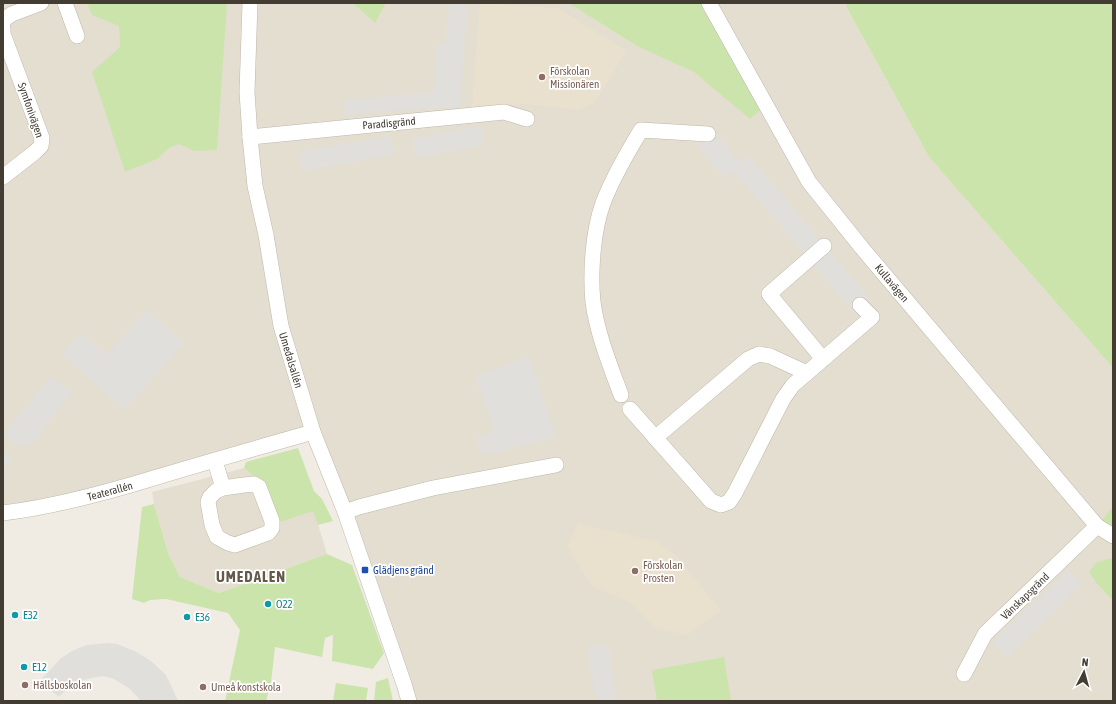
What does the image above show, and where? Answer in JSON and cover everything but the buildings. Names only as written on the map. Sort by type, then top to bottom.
[{"type":"street","points":[[3,24],[3,19],[12,14],[41,3]]},
{"type":"street","points":[[65,3],[77,36]]},
{"type":"street","name":"Umedalsallén","points":[[250,3],[247,92],[250,137],[255,186],[266,236],[281,326],[313,432],[345,512],[409,701]]},
{"type":"street","name":"Kullavägen","points":[[709,3],[809,182],[862,248],[1097,526],[1113,536]]},
{"type":"street","name":"Symfonivägen","points":[[3,28],[3,34],[42,138],[42,146],[3,177]]},
{"type":"street","name":"Paradisgränd","points":[[250,137],[504,112],[527,119]]},
{"type":"street","points":[[621,395],[606,354],[594,303],[592,272],[598,222],[604,202],[622,162],[641,130],[708,134]]},
{"type":"street","points":[[823,359],[769,294],[824,246]]},
{"type":"street","points":[[630,409],[711,501],[721,505],[729,502],[783,399],[793,385],[872,317],[860,305]]},
{"type":"street","points":[[655,438],[748,359],[759,354],[770,356],[807,373]]},
{"type":"street","name":"Teaterallén","points":[[3,513],[21,511],[108,492],[313,432]]},
{"type":"street","points":[[215,461],[223,488]]},
{"type":"street","points":[[345,512],[433,488],[556,465]]},
{"type":"street","points":[[244,484],[254,484],[259,488],[272,521],[272,528],[268,533],[235,545],[217,538],[212,525],[208,502],[210,497],[216,491],[223,488],[244,484]]},
{"type":"street","name":"Vänskapsgränd","points":[[964,674],[985,634],[1097,526]]},
{"type":"shaded area","points":[[3,3],[568,3],[637,46],[667,3],[845,3],[929,157],[1113,368],[1113,506],[1098,526],[1113,539],[1113,557],[1107,559],[1098,585],[1113,601],[1113,701],[409,701],[313,432],[3,513]]},
{"type":"shaded area","points":[[449,3],[467,3],[460,108],[446,107],[346,115],[344,100],[434,92],[437,44],[446,44]]},
{"type":"shaded area","name":"Förskolan Missionären","points":[[480,3],[558,8],[626,51],[595,102],[579,110],[526,104],[472,107]]},
{"type":"shaded area","points":[[480,126],[484,145],[416,158],[413,139]]},
{"type":"shaded area","points":[[714,130],[740,163],[749,156],[869,298],[853,311],[734,171],[724,178],[696,143]]},
{"type":"shaded area","points":[[391,136],[394,155],[302,171],[299,152]]},
{"type":"shaded area","points":[[147,310],[184,344],[124,410],[62,354],[81,333],[106,355]]},
{"type":"shaded area","points":[[529,357],[556,437],[482,456],[475,438],[494,430],[475,376]]},
{"type":"shaded area","points":[[51,376],[72,393],[30,446],[24,442],[19,448],[4,435]]},
{"type":"shaded area","points":[[3,451],[12,458],[3,471]]},
{"type":"shaded area","points":[[244,468],[264,485],[314,511],[327,554],[219,593],[180,577],[168,553],[152,492]]},
{"type":"shaded area","name":"Förskolan Prosten","points":[[578,524],[656,541],[676,555],[721,611],[687,635],[654,627],[631,603],[592,586],[567,546]]},
{"type":"shaded area","points":[[1068,570],[1082,585],[1007,657],[992,642]]},
{"type":"shaded area","points":[[107,643],[117,644],[135,651],[151,661],[166,675],[178,701],[141,701],[130,689],[114,679],[103,676],[73,683],[59,697],[49,689],[42,679],[61,658],[72,651],[86,645]]},
{"type":"shaded area","points":[[608,644],[617,701],[596,701],[587,647]]},
{"type":"green space","points":[[87,3],[227,3],[217,150],[194,151],[179,144],[169,148],[157,159],[125,172],[92,72],[120,47],[119,26],[92,15]]},
{"type":"green space","points":[[356,3],[386,3],[375,23],[355,5]]},
{"type":"green space","points":[[568,3],[709,3],[766,105],[750,119],[694,72],[637,46]]},
{"type":"green space","points":[[845,3],[1113,3],[1113,368],[929,157]]},
{"type":"green space","points":[[298,448],[314,491],[322,499],[333,521],[318,525],[313,511],[280,522],[264,485],[244,468],[246,462]]},
{"type":"green space","points":[[154,504],[168,553],[180,577],[219,593],[327,554],[352,565],[384,653],[373,669],[332,661],[333,635],[325,638],[322,657],[275,647],[271,683],[266,701],[225,701],[240,630],[228,613],[166,599],[150,600],[144,603],[132,599],[142,507]]},
{"type":"green space","points":[[1113,506],[1113,539],[1097,526]]},
{"type":"green space","points":[[1113,557],[1113,601],[1098,585],[1089,572],[1096,563]]},
{"type":"green space","points":[[724,657],[731,701],[657,701],[652,670]]},
{"type":"green space","points":[[388,678],[393,701],[374,701],[376,682]]},
{"type":"green space","points":[[336,683],[368,688],[366,701],[333,701]]},
{"type":"place","name":"Förskolan Missionären","points":[[542,77]]},
{"type":"place","name":"Glädjens gränd","points":[[365,570]]},
{"type":"place","name":"Förskolan Prosten","points":[[635,571]]},
{"type":"place","name":"O22","points":[[268,604]]},
{"type":"place","name":"E32","points":[[15,615]]},
{"type":"place","name":"E36","points":[[187,617]]},
{"type":"place","name":"E12","points":[[24,667]]},
{"type":"place","name":"Hällsboskolan","points":[[25,685]]},
{"type":"place","name":"Umeå konstskola","points":[[203,687]]},
{"type":"district","name":"UMEDALEN","points":[[251,577]]}]
